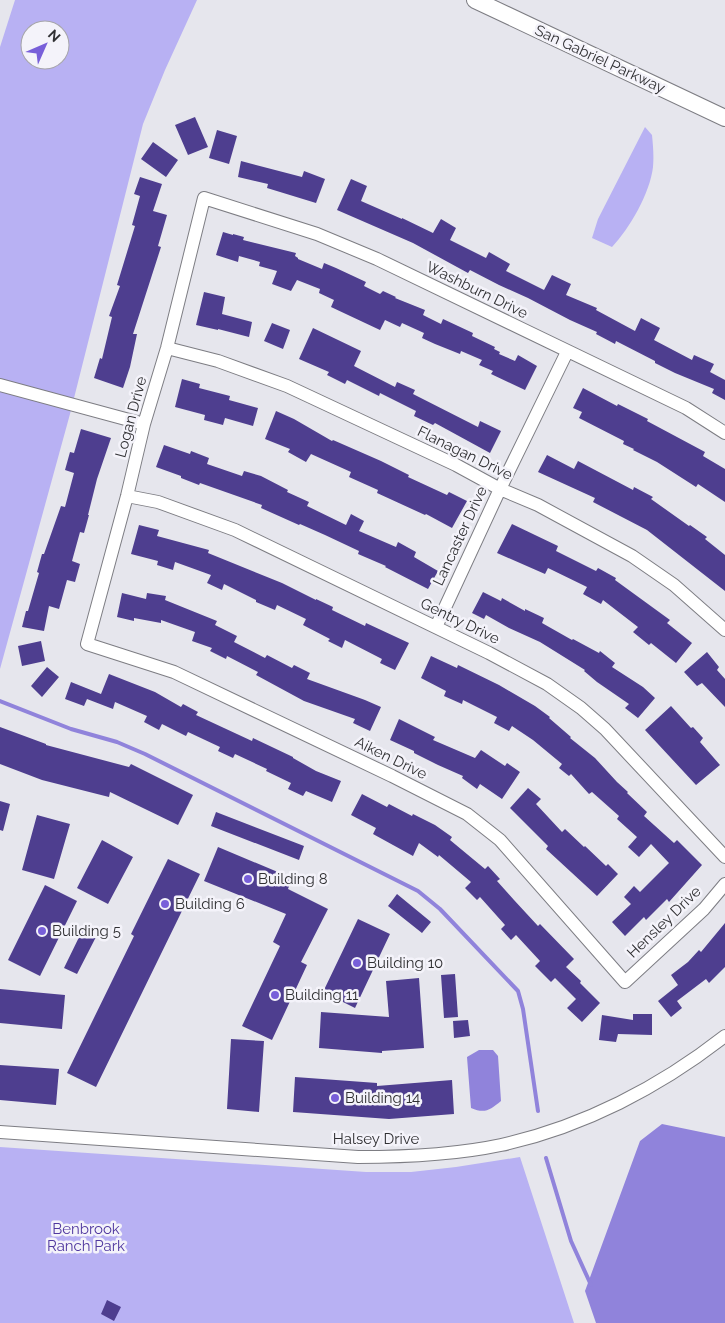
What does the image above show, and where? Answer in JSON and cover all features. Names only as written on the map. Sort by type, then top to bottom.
[{"type":"street","name":"San Gabriel Parkway","points":[[474,0],[725,118]]},
{"type":"street","name":"Logan Drive","points":[[87,644],[127,496],[144,424],[167,348],[204,198]]},
{"type":"street","name":"Washburn Drive","points":[[204,198],[317,234],[377,259],[686,408],[725,433]]},
{"type":"street","name":"Flanagan Drive","points":[[167,348],[218,361],[287,386],[456,465],[500,489],[538,505],[632,556],[674,585],[725,630]]},
{"type":"street","name":"Lancaster Drive","points":[[436,627],[500,489],[567,352]]},
{"type":"street","points":[[0,385],[144,424]]},
{"type":"street","name":"Gentry Drive","points":[[127,496],[158,502],[235,530],[489,653],[547,684],[581,708],[605,729],[725,857]]},
{"type":"street","name":"Aiken Drive","points":[[87,644],[174,672],[467,814],[500,840],[625,982]]},
{"type":"street","name":"Hensley Drive","points":[[625,982],[704,909],[725,884]]},
{"type":"street","name":"Halsey Drive","points":[[0,1132],[358,1158],[450,1153],[502,1145],[551,1131],[595,1114],[660,1081],[725,1036]]},
{"type":"green space","points":[[15,0],[197,0],[143,124],[70,414],[0,669],[0,47]]},
{"type":"green space","points":[[645,127],[652,135],[653,167],[648,188],[626,230],[612,247],[592,238],[598,219]]},
{"type":"green space","name":"Benbrook Ranch Park","points":[[0,1147],[366,1172],[411,1172],[520,1157],[574,1323],[0,1323]]},
{"type":"shaded area","points":[[479,1050],[493,1050],[498,1056],[501,1101],[484,1111],[471,1108],[467,1057]]},
{"type":"shaded area","points":[[662,1124],[725,1137],[725,1323],[596,1323],[585,1291],[640,1141]]},
{"type":"building","points":[[195,117],[208,147],[188,155],[175,125]]},
{"type":"building","points":[[217,130],[237,136],[229,164],[209,158]]},
{"type":"building","points":[[153,142],[178,160],[166,177],[141,159]]},
{"type":"building","points":[[241,161],[302,177],[304,171],[325,179],[316,203],[267,188],[268,184],[238,177]]},
{"type":"building","points":[[140,177],[162,184],[153,211],[167,215],[158,246],[161,247],[133,334],[137,334],[130,367],[123,388],[94,378],[100,358],[102,359],[112,317],[109,316],[120,286],[117,285],[135,226],[132,225],[140,196],[134,194]]},
{"type":"building","points":[[351,179],[367,186],[361,201],[433,233],[441,219],[456,228],[450,240],[486,258],[489,252],[510,264],[506,271],[544,290],[552,275],[571,284],[566,295],[597,308],[596,310],[635,331],[641,318],[660,328],[654,340],[692,360],[694,355],[714,364],[710,372],[725,380],[725,400],[712,393],[714,389],[675,373],[616,341],[615,344],[596,334],[597,332],[470,270],[468,273],[413,243],[337,210]]},
{"type":"building","points":[[223,232],[244,237],[243,240],[296,253],[295,256],[298,259],[322,269],[324,263],[336,268],[366,282],[364,286],[380,294],[383,291],[425,310],[423,315],[441,324],[443,319],[473,333],[472,336],[495,347],[494,349],[500,352],[499,354],[515,361],[518,355],[537,366],[525,390],[491,374],[493,371],[479,365],[482,360],[461,351],[460,354],[422,338],[424,333],[402,323],[400,327],[385,320],[380,330],[331,307],[334,300],[319,293],[320,289],[297,280],[291,291],[272,284],[277,271],[259,266],[260,262],[239,256],[238,262],[216,255]]},
{"type":"building","points":[[204,292],[225,297],[222,314],[252,322],[249,337],[196,325]]},
{"type":"building","points":[[272,323],[290,330],[283,349],[264,341]]},
{"type":"building","points":[[313,328],[361,351],[354,366],[395,387],[397,382],[415,390],[413,394],[478,427],[480,421],[501,431],[490,453],[435,423],[433,425],[414,416],[416,411],[380,393],[379,396],[347,380],[345,384],[327,375],[329,372],[299,359]]},
{"type":"building","points":[[182,379],[200,384],[199,388],[230,396],[229,400],[258,408],[253,426],[225,418],[223,425],[204,420],[205,415],[175,407]]},
{"type":"building","points":[[583,388],[617,406],[618,404],[648,419],[647,421],[705,452],[703,456],[725,469],[725,502],[698,484],[696,487],[657,462],[623,444],[624,441],[579,418],[582,412],[573,408]]},
{"type":"building","points":[[276,411],[332,441],[409,475],[408,477],[447,495],[449,492],[467,501],[452,528],[426,514],[377,493],[378,490],[349,477],[351,472],[311,454],[306,462],[288,452],[290,449],[265,439]]},
{"type":"building","points":[[81,429],[111,438],[97,479],[84,533],[80,532],[72,561],[80,564],[75,582],[67,580],[59,609],[49,606],[44,631],[22,627],[39,573],[37,572],[42,554],[44,554],[61,506],[65,507],[74,473],[65,470],[70,452],[74,453]]},
{"type":"building","points":[[164,445],[190,454],[191,451],[209,458],[207,464],[242,476],[244,471],[261,476],[288,490],[287,492],[309,502],[307,506],[346,525],[351,514],[364,521],[359,531],[396,547],[398,542],[416,552],[414,557],[438,571],[428,589],[386,566],[358,554],[359,551],[261,508],[262,505],[200,483],[199,485],[156,467]]},
{"type":"building","points":[[547,455],[574,469],[578,461],[633,490],[634,487],[653,497],[651,499],[707,537],[705,539],[725,555],[725,591],[647,530],[593,502],[595,498],[538,472]]},
{"type":"building","points":[[512,524],[558,546],[556,551],[596,571],[598,568],[616,578],[615,580],[670,620],[667,623],[692,643],[676,663],[651,643],[649,645],[633,632],[638,627],[603,600],[601,604],[583,594],[587,587],[548,568],[545,574],[497,553]]},
{"type":"building","points":[[139,525],[159,530],[157,536],[209,550],[208,553],[282,583],[333,607],[332,610],[365,626],[366,623],[409,643],[395,670],[380,663],[382,659],[345,640],[342,648],[328,641],[330,639],[303,625],[306,619],[277,605],[275,610],[256,602],[256,600],[224,584],[222,590],[207,583],[211,575],[175,562],[173,570],[157,565],[158,561],[131,554]]},
{"type":"building","points":[[483,592],[501,601],[502,598],[525,611],[525,609],[544,618],[542,623],[572,640],[599,653],[600,651],[615,663],[612,667],[643,687],[655,698],[638,718],[625,708],[629,704],[597,682],[585,670],[540,642],[486,615],[484,619],[472,613]]},
{"type":"building","points":[[122,593],[146,599],[147,593],[166,596],[165,600],[217,621],[215,625],[237,636],[234,642],[265,658],[267,655],[292,668],[294,665],[310,673],[307,679],[381,707],[370,731],[353,723],[355,719],[304,701],[256,675],[258,672],[227,656],[226,659],[210,651],[212,648],[192,641],[195,632],[161,620],[161,623],[134,618],[134,621],[117,617]]},
{"type":"building","points":[[41,641],[45,661],[22,666],[18,646]]},
{"type":"building","points":[[707,652],[719,667],[717,670],[725,679],[725,707],[702,683],[697,686],[684,672]]},
{"type":"building","points":[[431,656],[457,668],[458,665],[499,685],[550,717],[570,738],[595,758],[647,812],[644,816],[674,843],[677,840],[702,865],[669,902],[667,899],[646,920],[644,917],[625,936],[612,922],[631,904],[624,897],[634,886],[640,892],[669,863],[651,844],[639,857],[628,847],[637,837],[617,819],[619,816],[592,792],[589,794],[571,774],[569,776],[559,768],[562,764],[533,740],[512,726],[509,731],[494,723],[497,717],[463,700],[462,704],[444,696],[446,691],[421,678]]},
{"type":"building","points":[[47,667],[59,677],[42,697],[31,686]]},
{"type":"building","points":[[109,674],[155,692],[181,707],[183,704],[198,712],[196,715],[252,741],[253,738],[293,757],[316,771],[341,781],[332,802],[306,791],[303,796],[288,789],[291,783],[266,771],[267,769],[235,754],[233,758],[218,751],[220,747],[188,732],[186,736],[162,724],[159,730],[144,722],[147,716],[115,702],[113,709],[87,699],[84,706],[65,699],[71,682],[101,694]]},
{"type":"building","points":[[671,706],[703,738],[700,742],[720,765],[696,785],[645,730]]},
{"type":"building","points":[[399,719],[435,737],[433,740],[475,758],[481,750],[505,766],[507,763],[520,772],[502,799],[480,784],[477,789],[462,778],[463,776],[390,740]]},
{"type":"building","points":[[0,727],[46,745],[129,767],[131,764],[193,795],[178,825],[110,792],[109,797],[42,780],[0,764]]},
{"type":"building","points":[[528,788],[541,799],[536,804],[562,832],[565,829],[606,866],[608,864],[618,874],[597,896],[546,849],[548,846],[510,808]]},
{"type":"building","points":[[362,794],[387,807],[389,804],[435,825],[452,837],[450,840],[485,869],[488,866],[500,879],[497,881],[538,926],[540,924],[574,959],[566,967],[600,1003],[582,1022],[567,1008],[576,999],[555,978],[551,982],[535,966],[540,961],[516,935],[511,940],[501,929],[505,925],[480,897],[477,900],[465,888],[471,882],[439,855],[438,857],[419,843],[413,856],[373,834],[376,828],[351,815]]},
{"type":"building","points":[[0,801],[10,804],[3,831],[0,830]]},
{"type":"building","points":[[216,812],[304,846],[299,860],[211,826]]},
{"type":"building","points":[[37,815],[70,824],[54,879],[22,870]]},
{"type":"building","points":[[102,840],[133,857],[108,904],[77,888]]},
{"type":"building","points":[[218,847],[292,878],[288,889],[328,909],[301,962],[307,965],[272,1040],[242,1026],[280,946],[273,942],[286,914],[204,881]]},
{"type":"building","points":[[168,859],[200,874],[96,1087],[67,1073],[134,936],[131,934]]},
{"type":"building","name":"Building 5","points":[[45,885],[77,901],[40,976],[8,960]]},
{"type":"building","points":[[397,894],[431,922],[422,933],[388,906]]},
{"type":"building","name":"Building 10","points":[[358,919],[390,934],[355,1008],[323,992]]},
{"type":"building","points":[[725,923],[725,967],[709,983],[706,979],[677,1001],[682,1008],[671,1017],[658,1001],[678,985],[671,975],[688,962],[699,950],[701,952]]},
{"type":"building","points":[[83,929],[97,935],[77,974],[64,968]]},
{"type":"building","points":[[455,974],[458,1017],[444,1018],[441,975]]},
{"type":"building","points":[[419,978],[424,1048],[382,1051],[382,1053],[319,1048],[321,1012],[389,1017],[386,981]]},
{"type":"building","points":[[0,989],[65,995],[62,1029],[0,1023]]},
{"type":"building","points":[[633,1014],[652,1014],[652,1035],[618,1034],[616,1042],[599,1040],[602,1015],[633,1020]]},
{"type":"building","points":[[468,1020],[470,1036],[454,1038],[453,1021]]},
{"type":"building","points":[[231,1039],[264,1041],[259,1112],[227,1109]]},
{"type":"building","points":[[0,1065],[59,1069],[56,1105],[0,1100]]},
{"type":"building","points":[[295,1077],[377,1083],[377,1086],[452,1080],[454,1114],[389,1119],[293,1112]]},
{"type":"building","points":[[107,1300],[121,1307],[114,1321],[101,1314]]},
{"type":"waterway","points":[[0,701],[71,729],[117,742],[145,754],[418,891],[440,909],[518,991],[523,1009],[538,1111]]},
{"type":"waterway","points":[[546,1158],[571,1241],[591,1285]]},
{"type":"place","name":"Building 8","points":[[248,879]]},
{"type":"place","name":"Building 6","points":[[165,904]]},
{"type":"place","name":"Building 5","points":[[42,931]]},
{"type":"place","name":"Building 10","points":[[357,963]]},
{"type":"place","name":"Building 11","points":[[275,995]]},
{"type":"place","name":"Building 14","points":[[335,1098]]}]
